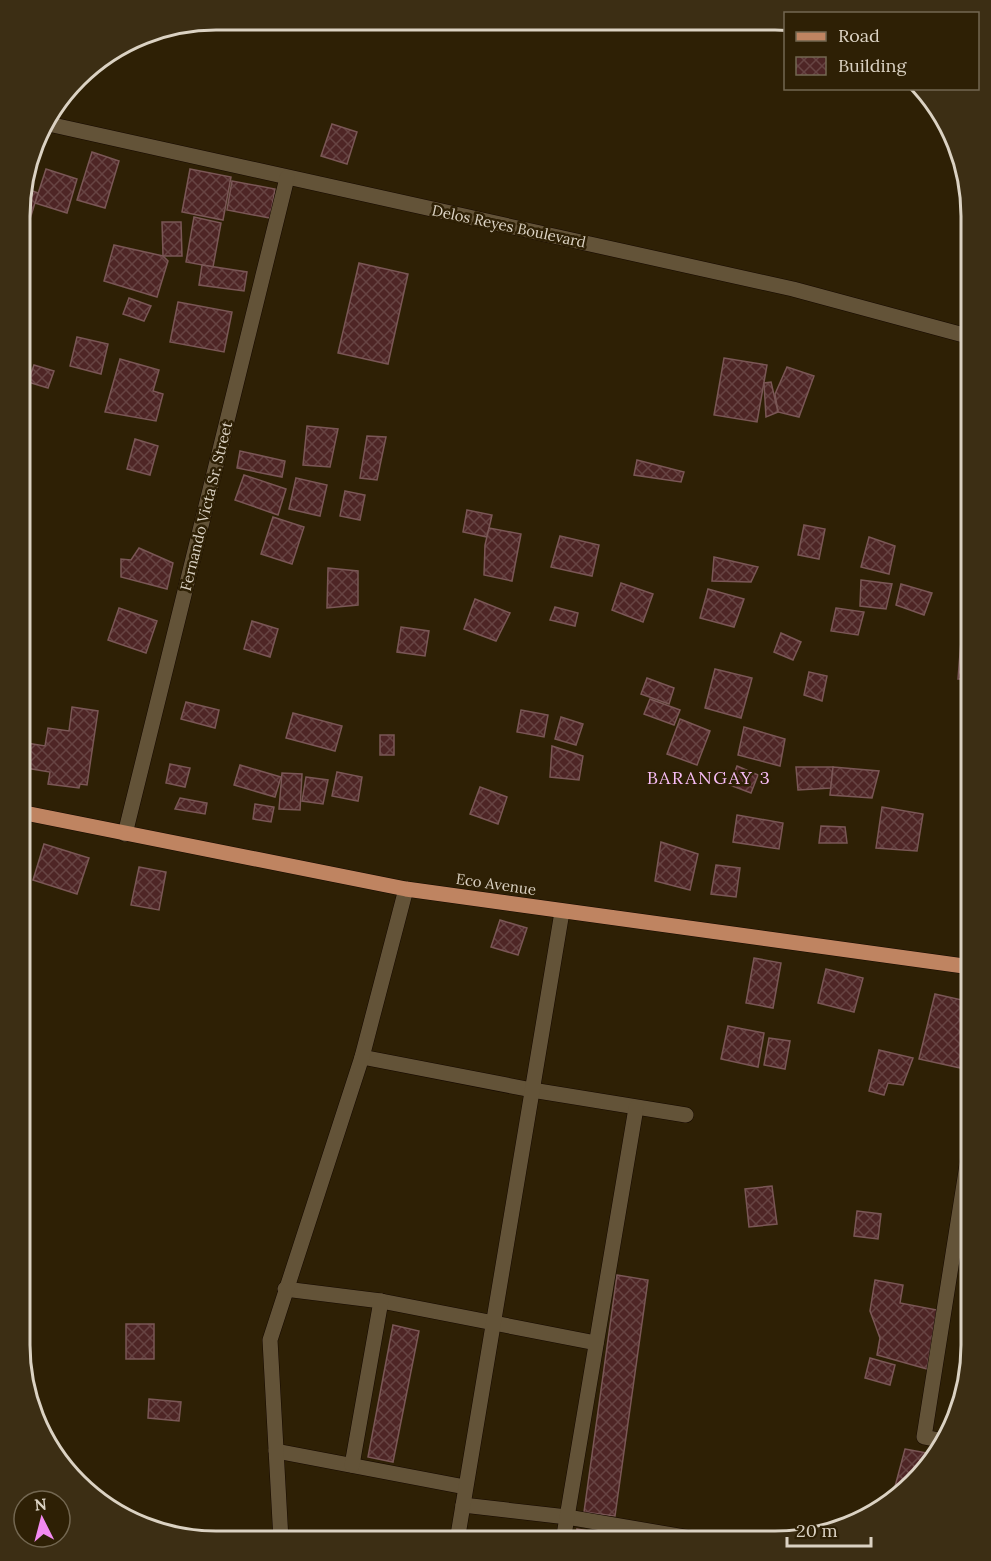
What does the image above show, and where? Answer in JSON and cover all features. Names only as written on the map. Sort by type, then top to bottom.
[{"type":"main road","name":"Eco Avenue","points":[[30,814],[406,889],[961,966]]},
{"type":"street","name":"Delos Reyes Boulevard","points":[[54,125],[793,289],[961,334]]},
{"type":"street","name":"Fernando Victa Sr. Street","points":[[125,834],[287,178]]},
{"type":"street","points":[[280,1531],[270,1340],[362,1057],[406,889]]},
{"type":"street","points":[[459,1531],[562,912]]},
{"type":"street","points":[[362,1057],[532,1090],[686,1115]]},
{"type":"street","points":[[564,1531],[636,1108]]},
{"type":"street","points":[[935,1439],[924,1437],[961,1203]]},
{"type":"street","points":[[285,1289],[381,1301],[596,1343]]},
{"type":"street","points":[[352,1465],[381,1301]]},
{"type":"street","points":[[276,1450],[465,1487]]},
{"type":"street","points":[[463,1504],[567,1517],[633,1531]]},
{"type":"building","points":[[332,124],[357,132],[347,164],[321,156]]},
{"type":"building","points":[[92,152],[119,161],[105,208],[77,200]]},
{"type":"building","points":[[46,169],[77,179],[67,213],[35,203]]},
{"type":"building","points":[[190,169],[231,177],[223,220],[182,212]]},
{"type":"building","points":[[232,181],[275,189],[270,218],[227,210]]},
{"type":"building","points":[[32,191],[38,193],[30,219]]},
{"type":"building","points":[[194,217],[221,223],[213,267],[186,262]]},
{"type":"building","points":[[162,222],[181,222],[182,256],[163,256]]},
{"type":"building","points":[[114,245],[163,256],[168,261],[157,297],[104,281]]},
{"type":"building","points":[[359,263],[408,274],[388,364],[338,353]]},
{"type":"building","points":[[202,265],[247,272],[244,291],[199,285]]},
{"type":"building","points":[[129,298],[151,306],[144,321],[123,314]]},
{"type":"building","points":[[178,302],[232,312],[224,352],[170,342]]},
{"type":"building","points":[[77,337],[108,344],[101,374],[70,366]]},
{"type":"building","points":[[724,358],[767,365],[757,422],[714,415]]},
{"type":"building","points":[[120,359],[159,370],[153,391],[163,394],[156,421],[105,412]]},
{"type":"building","points":[[34,365],[54,371],[48,388],[30,383]]},
{"type":"building","points":[[787,367],[814,376],[799,417],[778,412],[775,394]]},
{"type":"building","points":[[771,382],[778,412],[766,417],[764,383]]},
{"type":"building","points":[[307,426],[338,429],[330,467],[303,465]]},
{"type":"building","points":[[367,436],[386,437],[377,480],[360,478]]},
{"type":"building","points":[[135,439],[158,446],[150,475],[127,469]]},
{"type":"building","points":[[240,451],[285,461],[282,477],[237,468]]},
{"type":"building","points":[[637,460],[684,472],[681,482],[634,475]]},
{"type":"building","points":[[244,475],[286,489],[278,515],[235,500]]},
{"type":"building","points":[[296,478],[327,485],[320,516],[289,509]]},
{"type":"building","points":[[345,491],[365,495],[360,520],[340,516]]},
{"type":"building","points":[[467,510],[492,515],[487,537],[463,532]]},
{"type":"building","points":[[273,517],[304,527],[292,564],[261,554]]},
{"type":"building","points":[[804,525],[825,529],[819,559],[798,555]]},
{"type":"building","points":[[489,528],[521,534],[512,581],[484,575],[485,545]]},
{"type":"building","points":[[560,536],[599,545],[592,576],[551,567]]},
{"type":"building","points":[[869,537],[895,546],[889,574],[861,567]]},
{"type":"building","points":[[139,548],[173,563],[167,589],[121,577],[121,559],[131,560]]},
{"type":"building","points":[[714,557],[758,567],[751,582],[712,581]]},
{"type":"building","points":[[328,568],[358,571],[358,605],[327,608]]},
{"type":"building","points":[[861,580],[892,584],[886,609],[860,606]]},
{"type":"building","points":[[621,583],[653,594],[643,622],[612,610]]},
{"type":"building","points":[[901,584],[932,593],[924,615],[896,605]]},
{"type":"building","points":[[708,589],[744,599],[734,627],[700,618]]},
{"type":"building","points":[[475,599],[510,613],[496,641],[464,629]]},
{"type":"building","points":[[555,607],[578,613],[575,626],[550,620]]},
{"type":"building","points":[[119,608],[157,621],[146,653],[108,640]]},
{"type":"building","points":[[836,608],[864,612],[858,635],[831,631]]},
{"type":"building","points":[[252,621],[278,629],[270,657],[244,649]]},
{"type":"building","points":[[401,627],[429,631],[425,656],[397,652]]},
{"type":"building","points":[[781,633],[801,642],[793,660],[774,652]]},
{"type":"building","points":[[961,641],[961,679],[958,679]]},
{"type":"building","points":[[715,669],[752,678],[741,718],[705,708]]},
{"type":"building","points":[[809,672],[827,676],[822,701],[804,695]]},
{"type":"building","points":[[647,678],[674,688],[669,704],[641,694]]},
{"type":"building","points":[[650,699],[680,710],[674,725],[644,714]]},
{"type":"building","points":[[186,702],[219,710],[215,728],[181,719]]},
{"type":"building","points":[[72,707],[98,711],[87,785],[80,784],[79,788],[48,784],[50,772],[30,769],[30,744],[45,746],[48,728],[69,731]]},
{"type":"building","points":[[521,710],[548,715],[544,737],[517,732]]},
{"type":"building","points":[[293,713],[342,726],[335,751],[286,738]]},
{"type":"building","points":[[561,717],[583,724],[576,745],[555,739]]},
{"type":"building","points":[[680,719],[710,731],[697,765],[667,754]]},
{"type":"building","points":[[744,727],[785,739],[780,766],[738,755]]},
{"type":"building","points":[[380,735],[394,735],[394,755],[380,755]]},
{"type":"building","points":[[552,746],[583,756],[579,780],[550,777]]},
{"type":"building","points":[[170,764],[190,768],[185,787],[166,783]]},
{"type":"building","points":[[240,765],[281,777],[275,797],[234,785]]},
{"type":"building","points":[[737,766],[758,775],[751,793],[730,785]]},
{"type":"building","points":[[796,767],[833,767],[831,788],[798,790]]},
{"type":"building","points":[[833,767],[879,771],[872,798],[830,795]]},
{"type":"building","points":[[337,772],[362,777],[358,801],[332,796]]},
{"type":"building","points":[[282,773],[302,774],[300,810],[279,809]]},
{"type":"building","points":[[306,777],[328,780],[323,804],[302,801]]},
{"type":"building","points":[[480,787],[507,797],[498,824],[470,814]]},
{"type":"building","points":[[180,798],[207,803],[205,814],[175,809]]},
{"type":"building","points":[[255,804],[274,807],[271,822],[253,819]]},
{"type":"building","points":[[882,807],[923,814],[917,851],[876,848]]},
{"type":"building","points":[[737,815],[783,823],[779,849],[733,842]]},
{"type":"building","points":[[821,826],[845,827],[847,843],[819,843]]},
{"type":"building","points":[[661,842],[698,854],[690,890],[655,881]]},
{"type":"building","points":[[44,844],[89,858],[77,894],[33,880]]},
{"type":"building","points":[[716,865],[740,868],[736,897],[711,894]]},
{"type":"building","points":[[139,867],[166,872],[159,910],[131,905]]},
{"type":"building","points":[[500,920],[527,928],[518,955],[491,947]]},
{"type":"building","points":[[754,958],[781,963],[773,1008],[746,1003]]},
{"type":"building","points":[[826,969],[863,978],[854,1012],[818,1003]]},
{"type":"building","points":[[935,994],[961,1000],[961,1068],[919,1059]]},
{"type":"building","points":[[728,1026],[764,1033],[758,1067],[721,1059]]},
{"type":"building","points":[[769,1038],[790,1041],[785,1069],[764,1065]]},
{"type":"building","points":[[879,1050],[913,1058],[903,1085],[888,1083],[884,1095],[869,1091]]},
{"type":"building","points":[[772,1186],[777,1224],[749,1227],[745,1189]]},
{"type":"building","points":[[857,1211],[881,1214],[878,1239],[854,1236]]},
{"type":"building","points":[[617,1275],[648,1280],[615,1516],[584,1512]]},
{"type":"building","points":[[875,1280],[903,1285],[900,1303],[937,1310],[927,1369],[877,1355],[880,1338],[870,1311]]},
{"type":"building","points":[[126,1324],[154,1324],[154,1359],[126,1359]]},
{"type":"building","points":[[393,1325],[419,1331],[393,1462],[368,1457]]},
{"type":"building","points":[[870,1358],[895,1365],[890,1385],[865,1378]]},
{"type":"building","points":[[149,1399],[181,1402],[179,1421],[148,1418]]},
{"type":"building","points":[[905,1449],[927,1453],[923,1458],[895,1486]]},
{"type":"district","name":"BARANGAY 3","points":[[709,777]]}]
